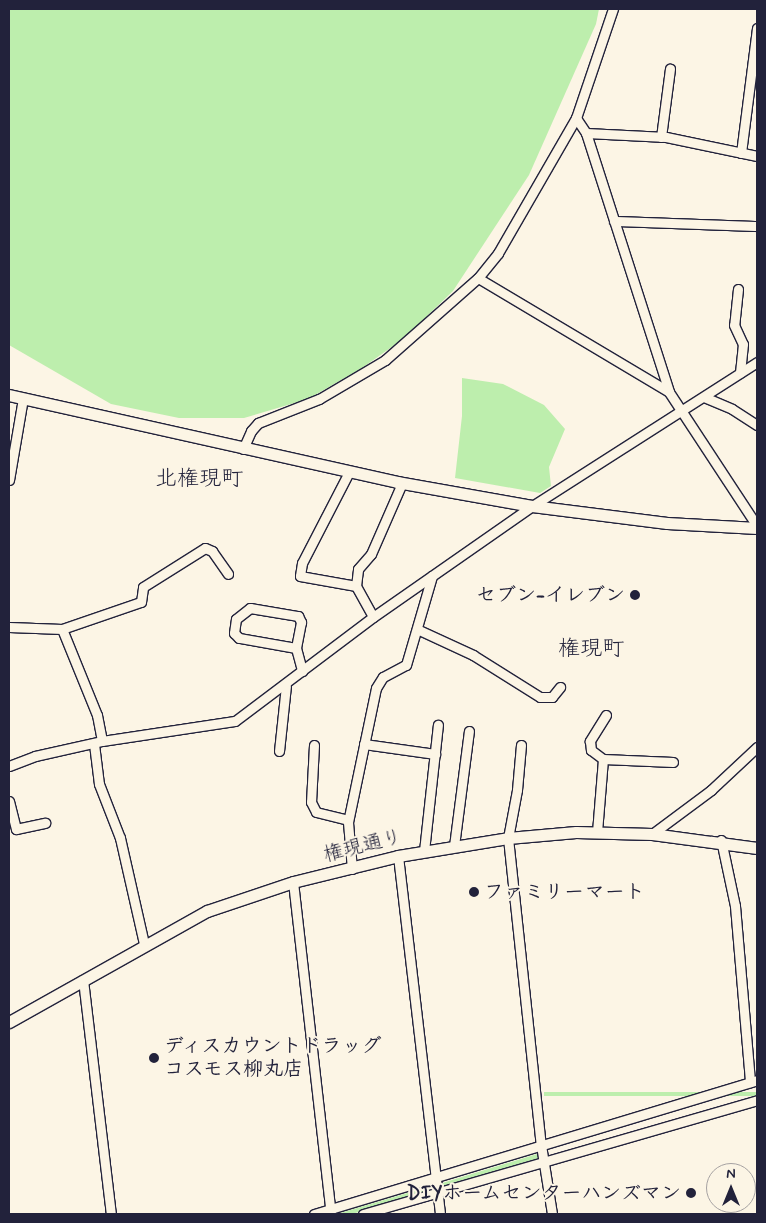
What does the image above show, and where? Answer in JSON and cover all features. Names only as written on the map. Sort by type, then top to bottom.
[{"type":"street","points":[[243,449],[251,431],[258,423],[319,399],[386,360],[478,278],[498,253],[576,118],[613,9]]},
{"type":"street","points":[[741,153],[757,28]]},
{"type":"street","points":[[661,137],[670,68]]},
{"type":"street","points":[[576,118],[586,133],[669,392],[683,410],[757,527]]},
{"type":"street","points":[[586,133],[661,137],[757,156]]},
{"type":"street","points":[[614,221],[757,226]]},
{"type":"street","points":[[478,278],[669,392]]},
{"type":"street","points":[[738,289],[734,325],[743,344],[740,373]]},
{"type":"street","points":[[9,766],[35,756],[98,743],[235,722],[286,686],[302,671],[373,617],[532,506],[757,362]]},
{"type":"street","points":[[9,395],[349,472],[532,506],[667,523],[757,527]]},
{"type":"street","points":[[704,397],[732,408],[757,425]]},
{"type":"street","points":[[9,480],[23,398]]},
{"type":"street","points":[[349,472],[302,563],[300,576],[356,586]]},
{"type":"street","points":[[373,617],[356,586],[358,569],[371,554],[402,483]]},
{"type":"street","points":[[9,627],[62,629],[141,602],[142,587],[205,548],[212,551],[228,574]]},
{"type":"street","points":[[352,869],[348,820],[376,688],[383,677],[406,665],[419,630],[432,576]]},
{"type":"street","points":[[296,648],[238,638],[234,633],[236,619],[250,608],[298,616],[301,622],[296,648],[302,671]]},
{"type":"street","points":[[62,629],[96,715],[99,784],[120,838],[126,873],[144,944]]},
{"type":"street","points":[[419,630],[473,655],[546,699],[552,697],[560,687]]},
{"type":"street","points":[[279,751],[286,686]]},
{"type":"street","points":[[606,715],[590,742],[591,750],[603,759],[673,762]]},
{"type":"street","points":[[424,851],[438,725]]},
{"type":"street","points":[[454,846],[469,731]]},
{"type":"street","points":[[364,744],[435,754]]},
{"type":"street","points":[[314,745],[311,802],[316,812],[348,820]]},
{"type":"street","points":[[521,745],[517,790],[508,838],[541,1145],[552,1214]]},
{"type":"street","points":[[652,834],[711,790],[757,747]]},
{"type":"street","points":[[597,832],[603,759]]},
{"type":"street","points":[[9,802],[16,829],[45,823]]},
{"type":"street","name":"権現通り","points":[[9,1022],[144,944],[207,911],[293,882],[352,869],[398,856],[508,838],[597,832],[652,834],[721,840],[757,848]]},
{"type":"street","points":[[314,1214],[331,1212],[541,1145],[754,1081],[735,906],[721,840]]},
{"type":"street","points":[[398,856],[440,1214]]},
{"type":"street","points":[[293,882],[331,1212]]},
{"type":"street","points":[[83,980],[111,1214]]},
{"type":"street","points":[[363,1214],[437,1191],[757,1100]]},
{"type":"green space","points":[[9,9],[599,9],[596,24],[529,175],[453,291],[403,339],[362,368],[308,399],[244,418],[179,418],[111,404],[9,345]]},
{"type":"green space","points":[[462,378],[503,384],[544,405],[565,429],[549,467],[551,486],[540,493],[455,478],[462,416]]},
{"type":"green space","points":[[544,1092],[757,1092],[757,1096],[544,1096]]},
{"type":"green space","points":[[537,1154],[539,1158],[439,1187],[439,1184]]},
{"type":"green space","points":[[434,1185],[435,1189],[352,1214],[337,1214]]},
{"type":"place","name":"セブン-イレブン","points":[[635,595]]},
{"type":"place","name":"ファミリーマート","points":[[474,892]]},
{"type":"place","name":"ディスカウントドラッグ コスモス柳丸店","points":[[154,1058]]},
{"type":"place","name":"DIYホームセンターハンズマン","points":[[691,1193]]},
{"type":"district","name":"北権現町","points":[[199,480]]},
{"type":"district","name":"権現町","points":[[591,650]]}]
